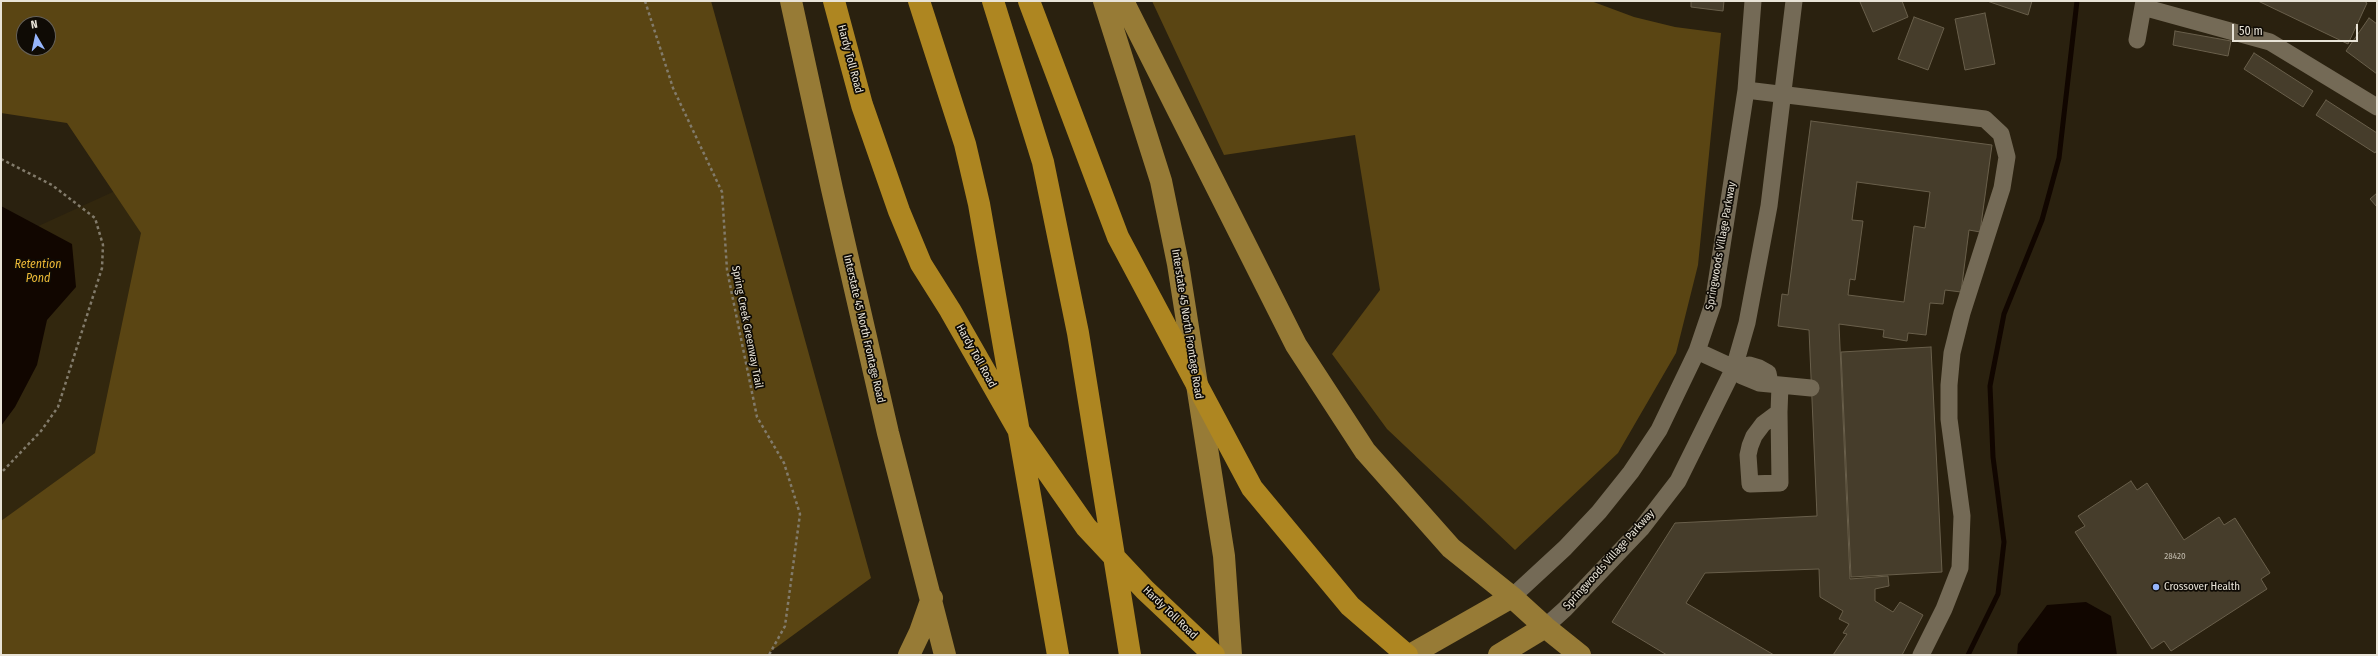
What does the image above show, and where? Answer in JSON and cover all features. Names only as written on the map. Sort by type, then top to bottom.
[{"type":"highway","name":"Hardy Toll Road","points":[[834,1],[862,105],[899,211],[921,264],[950,310],[1018,431],[1086,527],[1145,590],[1214,655]]},
{"type":"highway","points":[[919,1],[965,144],[979,204],[1058,655]]},
{"type":"highway","points":[[993,1],[1044,162],[1078,333],[1130,655]]},
{"type":"highway","points":[[1029,1],[1118,237],[1252,488],[1350,606],[1409,655]]},
{"type":"main road","name":"Interstate 45 North Frontage Road","points":[[791,1],[832,189],[883,410],[932,598],[945,655]]},
{"type":"main road","name":"Interstate 45 North Frontage Road","points":[[1104,1],[1161,181],[1178,264],[1224,556],[1231,655]]},
{"type":"main road","points":[[1123,1],[1296,345],[1365,451],[1450,548],[1512,597],[1545,627],[1580,655]]},
{"type":"main road","name":"Springwoods Village Parkway","points":[[1409,655],[1512,597]]},
{"type":"main road","points":[[909,655],[920,632],[932,598]]},
{"type":"main road","name":"Springwoods Village Parkway","points":[[1505,652],[1545,627]]},
{"type":"street","name":"Springwoods Village Parkway","points":[[1512,597],[1600,512],[1631,472],[1669,410],[1697,351],[1713,304],[1746,90],[1753,1]]},
{"type":"street","name":"Springwoods Village Parkway","points":[[1545,627],[1565,609],[1640,529],[1678,481],[1734,368],[1747,323],[1769,206],[1794,1]]},
{"type":"street","points":[[2137,40],[2143,4],[2270,42],[2377,107]]},
{"type":"street","points":[[1746,90],[1985,119],[2002,134],[2007,157],[2002,188],[1962,313],[1952,353],[1949,419],[1962,516],[1960,568],[1944,609],[1921,655]]},
{"type":"street","points":[[1697,351],[1734,368],[1742,376],[1759,383],[1811,388]]},
{"type":"street","points":[[1775,384],[1778,412]]},
{"type":"path","name":"Spring Creek Greenway Trail","points":[[645,1],[673,88],[722,192],[729,278],[757,417],[784,463],[800,514],[785,626],[769,655]]},
{"type":"path","points":[[1,159],[52,185],[95,218],[103,245],[102,268],[58,406],[41,431],[1,473]]},
{"type":"shaded area","points":[[1,1],[711,1],[871,578],[766,655],[1,655],[1,521],[95,453],[141,233],[67,123],[1,113]]},
{"type":"shaded area","points":[[1152,1],[1591,1],[1634,17],[1675,27],[1721,33],[1698,265],[1676,353],[1618,453],[1515,550],[1387,429],[1332,354],[1380,290],[1355,135],[1224,155]]},
{"type":"shaded area","points":[[150,175],[243,181],[1,655],[1,239],[10,239]]},
{"type":"water","name":"Retention Pond","points":[[1,206],[72,244],[76,287],[47,320],[37,365],[15,407],[1,426]]},
{"type":"water","points":[[2086,602],[2111,616],[2117,655],[2017,655],[2018,644],[2047,605]]},
{"type":"building","points":[[1691,1],[1724,1],[1723,11],[1691,7]]},
{"type":"building","points":[[1902,1],[1908,17],[1873,32],[1860,2]]},
{"type":"building","points":[[1987,1],[2032,1],[2028,15]]},
{"type":"building","points":[[2258,1],[2364,1],[2367,3],[2348,44]]},
{"type":"building","points":[[1985,13],[1995,64],[1965,70],[1955,19]]},
{"type":"building","points":[[1914,17],[1944,28],[1928,70],[1898,59]]},
{"type":"building","points":[[2369,18],[2377,24],[2377,74],[2346,51]]},
{"type":"building","points":[[2175,31],[2231,41],[2228,56],[2173,45]]},
{"type":"building","points":[[2254,53],[2313,91],[2303,107],[2244,69]]},
{"type":"building","points":[[2326,100],[2377,133],[2377,150],[2375,153],[2316,115]]},
{"type":"building","points":[[1811,121],[1992,145],[1980,232],[1969,230],[1961,292],[1945,290],[1943,304],[1930,303],[1926,335],[1908,333],[1907,341],[1883,337],[1884,330],[1839,324],[1850,579],[1888,576],[1889,586],[1875,589],[1875,601],[1893,612],[1900,602],[1923,615],[1902,655],[1833,655],[1847,634],[1843,633],[1849,624],[1839,619],[1843,611],[1820,597],[1819,569],[1705,573],[1686,603],[1774,655],[1667,655],[1612,622],[1675,523],[1817,516],[1809,330],[1778,326],[1782,294],[1788,295]],"holes":[[[1857,182],[1930,192],[1925,228],[1914,226],[1904,302],[1848,295],[1850,279],[1855,280],[1863,221],[1852,220]]]},
{"type":"building","points":[[2377,193],[2377,207],[2370,199]]},
{"type":"building","points":[[1931,347],[1942,572],[1851,577],[1841,352]]},
{"type":"building","points":[[2131,481],[2137,490],[2147,483],[2184,540],[2219,517],[2224,525],[2235,518],[2270,573],[2261,579],[2267,589],[2171,651],[2164,641],[2152,649],[2075,532],[2085,526],[2078,516]]},
{"type":"waterway","points":[[1968,655],[1998,594],[2004,542],[1993,457],[1990,386],[2004,314],[2042,220],[2059,158],[2077,1]]},
{"type":"place","name":"Crossover Health","points":[[2156,587]]}]
